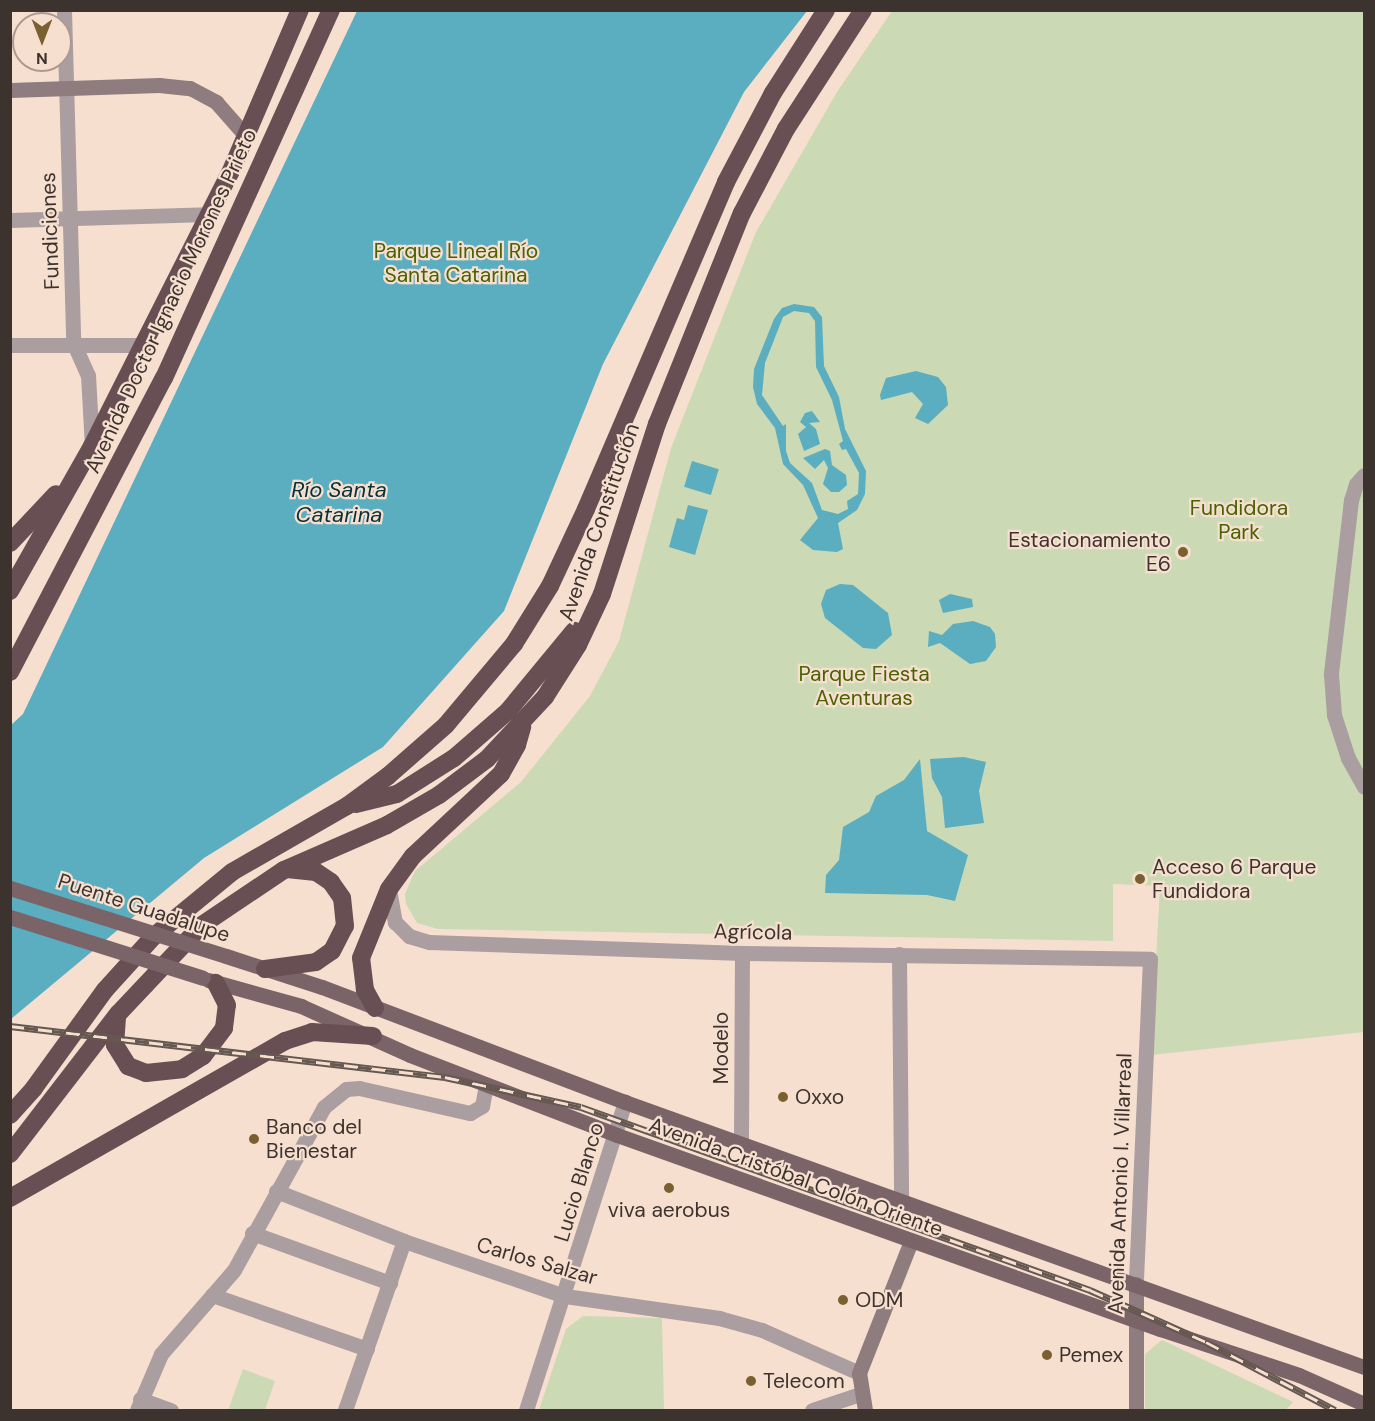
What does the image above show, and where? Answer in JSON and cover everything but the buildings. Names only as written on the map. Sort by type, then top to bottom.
[{"type":"highway","name":"Avenida Doctor Ignacio Morones Prieto","points":[[10,591],[92,446],[144,345],[245,135],[300,10]]},
{"type":"highway","name":"Avenida Doctor Ignacio Morones Prieto","points":[[10,672],[164,378],[331,10]]},
{"type":"highway","name":"Avenida Constitución","points":[[10,1115],[34,1088],[105,990],[153,937],[232,872],[347,806],[446,726],[493,672],[533,615],[586,510],[726,182],[773,93],[826,10]]},
{"type":"highway","name":"Avenida Constitución","points":[[10,1154],[118,1014],[202,925],[284,870],[387,825],[439,795],[487,759],[523,724],[578,645],[611,568],[657,424],[742,213],[786,129],[863,10]]},
{"type":"highway","points":[[10,543],[74,476]]},
{"type":"highway","points":[[347,806],[397,794],[454,758],[482,736],[555,658],[611,568]]},
{"type":"highway","points":[[375,1008],[365,990],[361,958],[389,889],[413,856],[501,774],[517,745],[523,724]]},
{"type":"highway","points":[[265,969],[316,962],[332,951],[345,926],[342,898],[332,882],[306,869],[284,870]]},
{"type":"highway","points":[[118,1014],[115,1044],[128,1065],[146,1074],[182,1069],[203,1056],[224,1028],[227,1005],[209,981]]},
{"type":"highway","points":[[10,1198],[285,1041],[312,1032],[373,1036]]},
{"type":"main road","name":"Puente Guadalupe","points":[[10,888],[265,969]]},
{"type":"main road","points":[[10,917],[209,981]]},
{"type":"main road","name":"Avenida Cristóbal Colón Oriente","points":[[265,969],[625,1102],[1365,1368]]},
{"type":"main road","name":"Avenida Cristóbal Colón Oriente","points":[[209,981],[301,1006],[486,1085],[617,1135],[1136,1321],[1299,1375],[1365,1404]]},
{"type":"street","name":"Fundiciones","points":[[64,10],[74,342],[88,375],[92,446]]},
{"type":"street","points":[[10,90],[190,88],[216,102],[245,135]]},
{"type":"street","points":[[10,220],[208,214]]},
{"type":"street","points":[[10,345],[74,342],[144,345]]},
{"type":"street","points":[[1365,475],[1356,484],[1351,500],[1331,674],[1334,715],[1348,758],[1365,788]]},
{"type":"street","name":"Agrícola","points":[[389,889],[395,922],[409,936],[429,942],[742,953],[1150,959]]},
{"type":"street","name":"Modelo","points":[[741,1143],[742,953]]},
{"type":"street","points":[[899,954],[901,1200]]},
{"type":"street","name":"Avenida Antonio I. Villarreal","points":[[1136,1410],[1136,1284],[1150,959]]},
{"type":"street","points":[[171,1410],[139,1405],[161,1354],[234,1270],[252,1233],[324,1107],[346,1089],[378,1090],[464,1114],[482,1106],[486,1085]]},
{"type":"street","name":"Lucio Blanco","points":[[526,1410],[566,1296],[617,1135],[625,1102]]},
{"type":"street","name":"Carlos Salzar","points":[[276,1191],[404,1241],[566,1296],[718,1318],[762,1330],[859,1373]]},
{"type":"street","points":[[252,1233],[390,1283]]},
{"type":"street","points":[[345,1410],[404,1241]]},
{"type":"street","points":[[865,1410],[860,1394],[859,1373],[910,1241]]},
{"type":"street","points":[[212,1295],[367,1349]]},
{"type":"street","points":[[812,1410],[860,1394]]},
{"type":"green space","name":"Parque Fiesta Aventuras","points":[[892,11],[1364,11],[1364,1032],[1151,1055],[1160,886],[1113,884],[1113,941],[438,929],[417,923],[406,904],[405,894],[415,871],[521,782],[590,696],[619,641],[671,448],[756,232],[837,92]]},
{"type":"green space","points":[[583,1316],[662,1318],[664,1410],[539,1410],[566,1329]]},
{"type":"green space","points":[[1162,1340],[1293,1402],[1286,1410],[1145,1410],[1145,1354]]},
{"type":"green space","points":[[243,1369],[275,1381],[265,1410],[228,1410]]},
{"type":"water","name":"Río Santa Catarina","points":[[357,11],[807,11],[744,92],[603,364],[504,611],[383,747],[204,858],[11,1019],[10,726],[23,714]]},
{"type":"water","points":[[794,304],[814,307],[822,317],[824,366],[839,397],[845,429],[866,471],[865,494],[857,510],[838,523],[843,549],[837,552],[813,550],[800,540],[818,518],[803,485],[783,464],[775,428],[757,404],[753,387],[754,369],[774,319],[782,308]],"holes":[[[794,311],[809,313],[815,321],[816,367],[832,400],[843,441],[839,444],[842,450],[846,449],[859,473],[858,494],[847,501],[848,509],[838,514],[822,510],[812,483],[790,463],[786,451],[786,424],[783,426],[762,395],[765,363],[783,317]]]},
{"type":"water","points":[[916,371],[938,377],[946,387],[948,405],[928,424],[915,418],[923,404],[912,392],[881,400],[880,395],[886,378]]},
{"type":"water","points":[[812,411],[820,422],[809,423],[816,429],[820,444],[804,451],[798,434],[806,427],[800,422],[805,413]]},
{"type":"water","points":[[825,449],[830,451],[832,465],[846,475],[847,485],[839,492],[831,492],[823,484],[828,468],[824,460],[815,469],[803,458]]},
{"type":"water","points":[[692,461],[719,469],[711,495],[684,487]]},
{"type":"water","points":[[688,505],[708,510],[695,555],[669,547],[677,518],[684,520]]},
{"type":"water","points":[[840,584],[853,585],[888,613],[892,635],[876,649],[863,648],[825,618],[821,604],[826,590]]},
{"type":"water","points":[[950,594],[972,599],[973,607],[943,613],[939,600]]},
{"type":"water","points":[[973,621],[990,627],[995,634],[996,647],[986,661],[970,664],[940,643],[928,647],[929,631],[942,635],[953,624]]},
{"type":"water","points":[[964,757],[986,762],[979,791],[984,823],[945,828],[942,797],[932,778],[930,759]]},
{"type":"water","points":[[920,759],[927,831],[968,855],[955,901],[927,895],[825,893],[826,875],[839,860],[843,827],[869,812],[876,796],[904,780]]},
{"type":"railway","points":[[10,1026],[445,1077],[581,1107],[1090,1290],[1206,1342],[1335,1410]]},
{"type":"place","name":"Estacionamiento E6","points":[[1183,552]]},
{"type":"place","name":"Acceso 6 Parque Fundidora","points":[[1140,879]]},
{"type":"place","name":"Oxxo","points":[[783,1097]]},
{"type":"place","name":"Banco del Bienestar","points":[[254,1139]]},
{"type":"place","name":"viva aerobus","points":[[669,1188]]},
{"type":"place","name":"ODM","points":[[843,1300]]},
{"type":"place","name":"Pemex","points":[[1047,1355]]},
{"type":"place","name":"Telecom","points":[[751,1381]]},
{"type":"park label","name":"Parque Lineal Río Santa Catarina","points":[[456,263]]},
{"type":"park label","name":"Fundidora Park","points":[[1239,520]]}]
